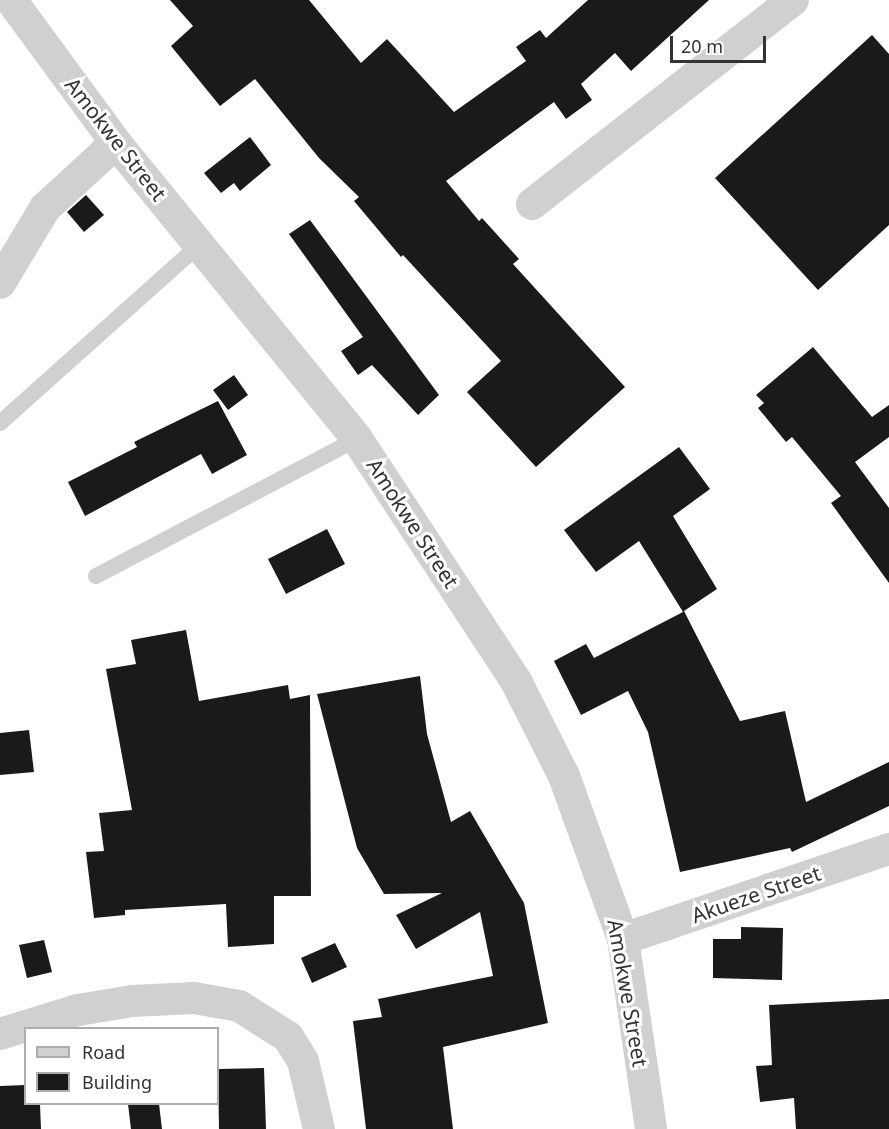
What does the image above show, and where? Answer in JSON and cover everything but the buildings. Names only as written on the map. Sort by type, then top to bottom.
[{"type":"street","name":"Amokwe Street","points":[[11,0],[116,143],[201,243],[357,439],[517,683],[564,776],[623,939],[651,1129]]},
{"type":"street","points":[[532,204],[793,0]]},
{"type":"street","points":[[0,283],[45,208],[116,143]]},
{"type":"street","name":"Akueze Street","points":[[623,939],[889,849]]},
{"type":"street","points":[[0,1034],[78,1010],[132,1001],[194,998],[239,1006],[288,1037],[303,1061],[319,1129]]},
{"type":"lane","points":[[0,423],[201,243]]},
{"type":"lane","points":[[96,576],[357,439]]}]
